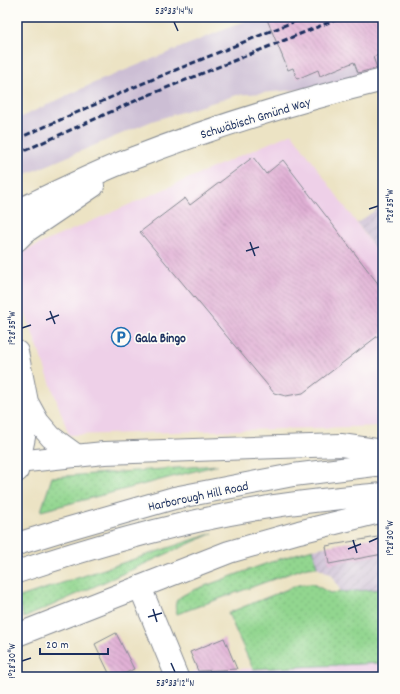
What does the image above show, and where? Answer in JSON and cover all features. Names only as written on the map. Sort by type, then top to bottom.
[{"type":"main road","name":"Schwäbisch Gmünd Way","points":[[17,211],[68,186],[130,160],[194,136],[248,118],[383,80]]},
{"type":"main road","name":"Schwäbisch Gmünd Way","points":[[17,240],[25,232],[130,160]]},
{"type":"main road","points":[[17,352],[20,378],[28,402],[38,422],[51,437],[77,456]]},
{"type":"main road","points":[[28,402],[24,437],[18,464],[104,453],[341,445],[383,451]]},
{"type":"main road","name":"Harborough Hill Road","points":[[17,544],[174,498],[293,475],[383,464]]},
{"type":"main road","name":"Harborough Hill Road","points":[[17,572],[63,557],[152,532],[263,508],[318,500],[383,494]]},
{"type":"main road","points":[[17,635],[229,552],[299,532],[383,511]]},
{"type":"main road","points":[[140,587],[177,677]]},
{"type":"shaded area","points":[[255,17],[383,17],[383,71],[319,88],[237,95],[152,121],[17,178],[17,119],[94,83]]},
{"type":"shaded area","points":[[292,133],[383,260],[383,426],[69,435],[17,290],[17,254]]},
{"type":"shaded area","points":[[383,205],[383,260],[357,223]]},
{"type":"shaded area","points":[[383,536],[383,589],[341,592],[332,575],[317,567],[313,549]]},
{"type":"shaded area","points":[[383,663],[383,677],[195,677],[192,671]]},
{"type":"green space","points":[[218,465],[41,511],[52,477]]},
{"type":"green space","points":[[213,533],[24,618],[17,598]]},
{"type":"green space","points":[[313,549],[317,567],[307,567],[177,614],[175,605],[177,600],[189,592],[264,564]]},
{"type":"green space","points":[[313,584],[330,593],[383,589],[383,663],[253,669],[228,613],[298,585]]},
{"type":"building","points":[[266,17],[383,17],[383,53],[373,57],[377,68],[358,73],[354,62],[320,76],[318,70],[297,79],[293,68],[288,70]]},
{"type":"building","points":[[253,157],[266,174],[283,160],[383,290],[383,332],[303,393],[286,396],[274,393],[140,232],[185,198],[190,205]]},
{"type":"building","points":[[383,536],[383,554],[329,564],[326,546]]},
{"type":"building","points":[[116,633],[134,669],[118,677],[111,677],[95,644]]},
{"type":"building","points":[[224,638],[237,669],[198,671],[190,652]]},
{"type":"railway","points":[[17,139],[139,85],[305,17]]},
{"type":"railway","points":[[17,154],[144,97],[342,17]]},
{"type":"place","name":"Gala Bingo","points":[[121,337]]}]
